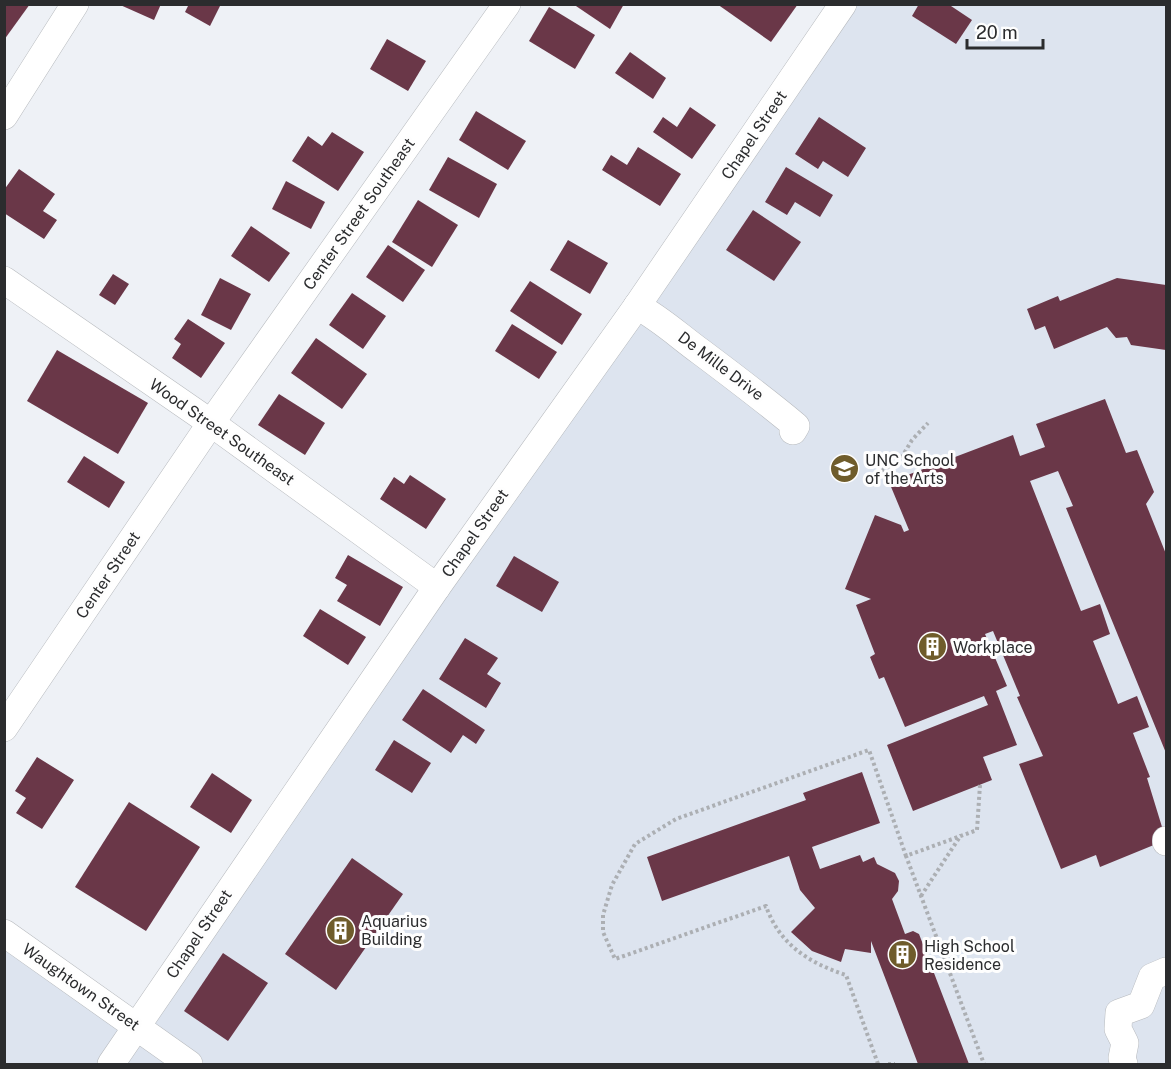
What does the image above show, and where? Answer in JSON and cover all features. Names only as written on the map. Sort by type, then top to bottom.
[{"type":"street","points":[[4,116],[75,4]]},
{"type":"street","name":"Center Street Southeast","points":[[212,423],[507,4]]},
{"type":"street","name":"Chapel Street","points":[[111,1065],[146,1034],[437,587],[638,306],[843,4]]},
{"type":"street","name":"Wood Street Southeast","points":[[4,280],[212,423],[437,587]]},
{"type":"street","name":"De Mille Drive","points":[[638,306],[661,319],[698,350],[760,394],[796,426],[793,431]]},
{"type":"street","name":"Center Street","points":[[4,728],[212,423]]},
{"type":"street","name":"Waughtown Street","points":[[4,933],[189,1065]]},
{"type":"street","points":[[1124,1065],[1122,1058],[1125,1043],[1118,1029],[1119,1013],[1140,1005],[1144,1001],[1152,977],[1167,971]]},
{"type":"path","points":[[866,480],[900,460],[912,440],[928,423]]},
{"type":"path","points":[[878,1065],[846,975],[823,968],[785,941],[766,906],[615,959],[607,946],[603,932],[603,915],[612,885],[626,856],[644,838],[676,819],[869,750],[984,1065]]},
{"type":"path","points":[[906,856],[977,830],[980,785]]},
{"type":"path","points":[[921,897],[961,835]]},
{"type":"path","points":[[888,1065],[896,1065]]},
{"type":"shaded area","name":"UNC School of the Arts","points":[[842,5],[1166,5],[1166,1064],[5,1064],[4,933],[136,1026]]},
{"type":"building","points":[[4,4],[30,4],[4,40]]},
{"type":"building","points":[[118,4],[161,4],[154,20]]},
{"type":"building","points":[[189,4],[221,4],[210,26],[185,12]]},
{"type":"building","points":[[573,4],[624,4],[610,29]]},
{"type":"building","points":[[717,4],[798,4],[771,42]]},
{"type":"building","points":[[919,4],[948,4],[972,20],[956,44],[912,16]]},
{"type":"building","points":[[549,7],[595,35],[575,69],[529,41]]},
{"type":"building","points":[[387,39],[426,61],[408,91],[370,69]]},
{"type":"building","points":[[630,52],[666,78],[653,99],[615,73]]},
{"type":"building","points":[[690,107],[716,125],[692,159],[653,132],[663,117],[677,127]]},
{"type":"building","points":[[476,111],[526,141],[508,170],[459,140]]},
{"type":"building","points":[[819,117],[866,148],[848,177],[823,161],[818,169],[795,154]]},
{"type":"building","points":[[332,132],[364,152],[338,191],[292,161],[308,136],[322,146]]},
{"type":"building","points":[[638,147],[681,174],[660,206],[602,170],[611,155],[627,165]]},
{"type":"building","points":[[448,157],[497,184],[479,218],[429,190]]},
{"type":"building","points":[[786,167],[833,195],[820,217],[795,202],[787,215],[765,202]]},
{"type":"building","points":[[19,169],[55,194],[43,211],[57,220],[44,239],[4,213],[4,190]]},
{"type":"building","points":[[286,181],[325,202],[311,229],[272,209]]},
{"type":"building","points":[[418,200],[458,225],[432,267],[392,242]]},
{"type":"building","points":[[753,210],[801,242],[774,281],[726,250]]},
{"type":"building","points":[[251,226],[290,253],[269,282],[231,256]]},
{"type":"building","points":[[568,240],[608,263],[590,294],[550,270]]},
{"type":"building","points":[[388,245],[425,270],[403,302],[366,277]]},
{"type":"building","points":[[113,274],[129,284],[115,305],[99,295]]},
{"type":"building","points":[[220,278],[251,294],[231,330],[201,315]]},
{"type":"building","points":[[1117,278],[1166,285],[1166,350],[1131,345],[1127,337],[1116,338],[1107,327],[1054,349],[1045,326],[1035,330],[1027,309],[1058,296],[1060,301]]},
{"type":"building","points":[[530,281],[582,314],[562,345],[510,311]]},
{"type":"building","points":[[352,293],[386,316],[363,349],[329,325]]},
{"type":"building","points":[[188,319],[225,343],[201,378],[172,358],[181,344],[174,339]]},
{"type":"building","points":[[512,324],[557,352],[539,379],[495,351]]},
{"type":"building","points":[[316,338],[367,374],[342,409],[291,373]]},
{"type":"building","points":[[57,350],[148,403],[118,454],[27,401]]},
{"type":"building","points":[[279,394],[325,423],[305,455],[258,425]]},
{"type":"building","name":"Workplace","points":[[1105,399],[1126,453],[1137,450],[1154,492],[1146,504],[1166,554],[1166,753],[1066,508],[1073,506],[1058,471],[1030,481],[1081,611],[1100,604],[1110,634],[1093,641],[1118,704],[1137,696],[1149,727],[1133,733],[1150,777],[1147,778],[1166,840],[1100,867],[1096,855],[1061,869],[1019,764],[1043,756],[1017,697],[1020,696],[993,631],[985,634],[1007,686],[996,691],[1017,745],[983,757],[992,780],[913,811],[887,745],[988,705],[984,696],[905,727],[884,677],[879,679],[870,657],[875,654],[856,605],[871,599],[845,589],[875,515],[901,525],[904,532],[909,530],[889,482],[1013,435],[1020,456],[1045,447],[1036,424]]},
{"type":"building","points":[[84,456],[125,482],[109,508],[67,482]]},
{"type":"building","points":[[410,475],[446,499],[426,529],[380,499],[394,477],[404,484]]},
{"type":"building","points":[[348,555],[403,587],[380,626],[337,601],[347,585],[335,578]]},
{"type":"building","points":[[514,556],[559,582],[542,612],[496,586]]},
{"type":"building","points":[[320,609],[366,637],[348,665],[303,636]]},
{"type":"building","points":[[465,638],[498,658],[487,674],[501,683],[486,708],[439,679]]},
{"type":"building","points":[[423,689],[485,730],[476,744],[463,735],[451,753],[402,720]]},
{"type":"building","points":[[394,740],[431,763],[412,793],[375,770]]},
{"type":"building","points":[[37,757],[74,780],[42,829],[16,813],[26,798],[15,791]]},
{"type":"building","points":[[862,772],[880,823],[812,847],[820,869],[860,855],[863,862],[874,857],[877,864],[895,873],[899,881],[898,891],[892,899],[905,934],[913,931],[919,934],[969,1064],[918,1064],[871,941],[871,953],[845,949],[841,962],[812,951],[791,932],[815,908],[800,890],[789,856],[662,901],[647,857],[806,800],[803,793]]},
{"type":"building","points":[[212,773],[252,800],[231,833],[190,807]]},
{"type":"building","points":[[129,802],[200,847],[146,931],[75,887]]},
{"type":"building","name":"Aquarius Building","points":[[352,858],[403,894],[336,990],[285,954]]},
{"type":"building","points":[[223,953],[268,983],[228,1041],[184,1011]]},
{"type":"place","name":"UNC School of the Arts","points":[[844,469]]},
{"type":"place","name":"Workplace","points":[[932,647]]},
{"type":"place","name":"Aquarius Building","points":[[340,930]]},
{"type":"place","name":"High School Residence","points":[[903,955]]}]
